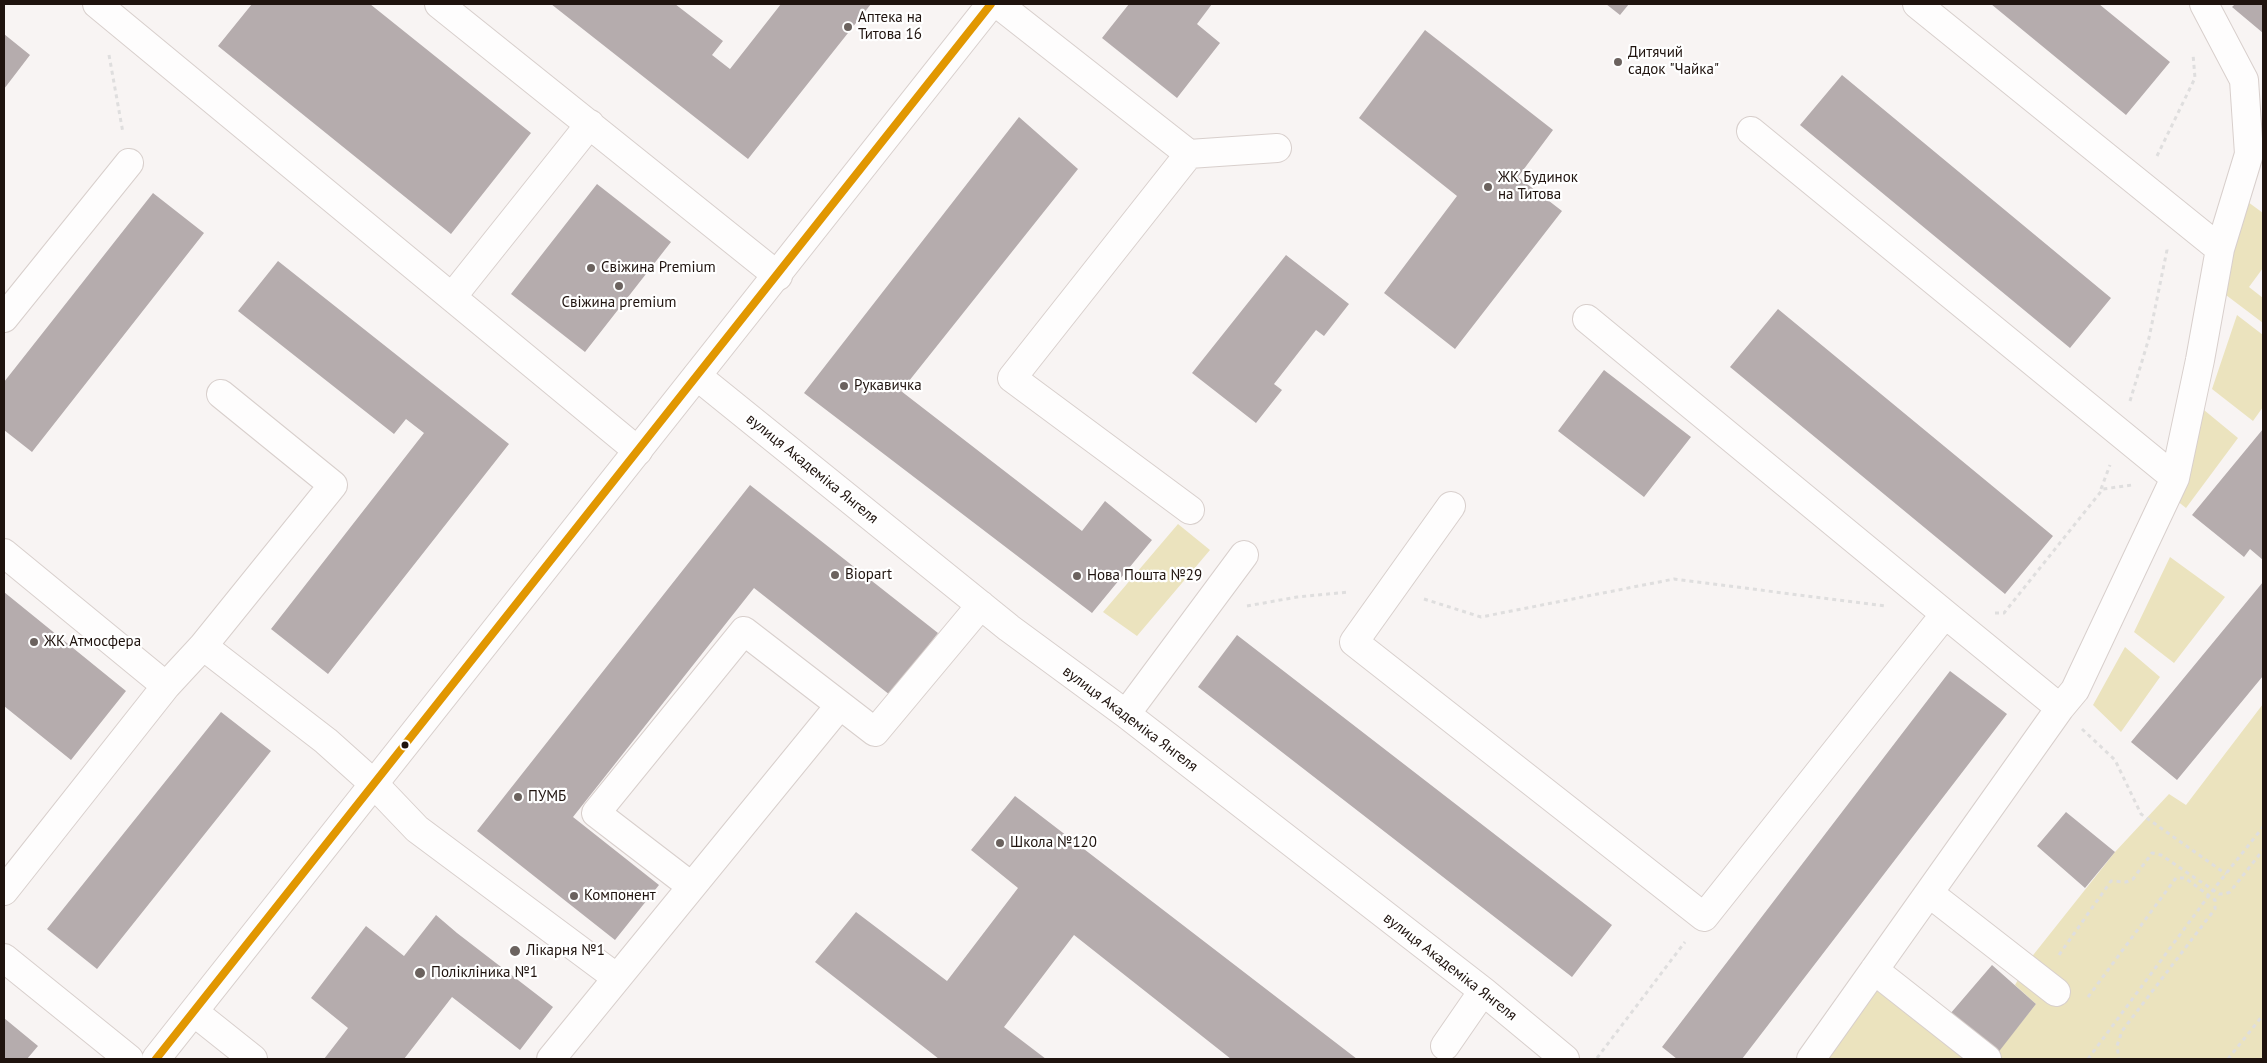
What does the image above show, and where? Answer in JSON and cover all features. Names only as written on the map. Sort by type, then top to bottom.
[{"type":"main road","points":[[440,4],[778,276]]},
{"type":"main road","points":[[156,1059],[778,276],[991,4]]},
{"type":"main road","points":[[998,4],[1189,154],[1277,148]]},
{"type":"main road","points":[[1917,4],[2220,249]]},
{"type":"main road","points":[[1811,1059],[2060,708],[2075,690],[2175,478],[2200,360],[2220,249],[2249,154],[2254,87],[2204,4]]},
{"type":"main road","points":[[98,5],[638,451]]},
{"type":"main road","points":[[452,297],[590,124]]},
{"type":"main road","points":[[1751,130],[2175,478]]},
{"type":"main road","points":[[1189,154],[1012,378],[1190,510]]},
{"type":"main road","points":[[2240,183],[2263,160]]},
{"type":"main road","points":[[4,318],[129,163]]},
{"type":"main road","points":[[1586,319],[2060,708]]},
{"type":"main road","name":"вулиця Академіка Янгеля","points":[[697,376],[980,605],[1126,714],[1484,991],[1565,1059]]},
{"type":"main road","points":[[4,891],[166,686],[212,653],[333,485],[221,394]]},
{"type":"main road","points":[[1451,506],[1354,642],[1704,917],[1945,614]]},
{"type":"main road","points":[[4,553],[166,686]]},
{"type":"main road","points":[[1126,714],[1244,555]]},
{"type":"main road","points":[[691,886],[596,813],[744,630],[875,732],[980,605]]},
{"type":"main road","points":[[212,653],[326,741],[374,784],[417,829],[617,978]]},
{"type":"main road","points":[[551,1059],[840,705]]},
{"type":"main road","points":[[1929,893],[2056,992]]},
{"type":"main road","points":[[4,958],[128,1059]]},
{"type":"main road","points":[[1874,970],[1987,1059]]},
{"type":"main road","points":[[1445,1046],[1484,991]]},
{"type":"main road","points":[[194,1012],[253,1059]]},
{"type":"path","points":[[98,5],[129,163]]},
{"type":"path","points":[[2145,189],[2154,161],[2195,78],[2193,50]]},
{"type":"path","points":[[2100,493],[2121,434],[2148,338],[2167,250],[2164,242]]},
{"type":"path","points":[[1202,614],[1297,597],[1392,588],[1481,617],[1674,579]]},
{"type":"path","points":[[2060,708],[2114,760],[2142,814],[2226,874]]},
{"type":"path","points":[[2088,1059],[2213,890],[2263,827]]},
{"type":"path","points":[[2060,961],[2059,955],[2111,881],[2126,882],[2132,878],[2152,853],[2161,855],[2219,894],[2230,892],[2263,850]]},
{"type":"path","points":[[2086,1001],[2176,878],[2186,878],[2215,900],[2215,909],[2122,1031],[2117,1046],[2119,1059]]},
{"type":"path","points":[[1596,1059],[1704,917]]},
{"type":"path","points":[[2228,1059],[2263,1015]]},
{"type":"shaded area","points":[[2248,202],[2263,213],[2263,268],[2249,287],[2263,298],[2263,323],[2222,292]]},
{"type":"shaded area","points":[[2237,315],[2263,335],[2263,407],[2253,421],[2212,389]]},
{"type":"shaded area","points":[[2204,410],[2238,438],[2186,508],[2176,500]]},
{"type":"shaded area","points":[[1178,524],[1210,550],[1137,636],[1103,612]]},
{"type":"shaded area","points":[[2170,557],[2225,597],[2174,663],[2134,632]]},
{"type":"shaded area","points":[[2125,647],[2160,677],[2121,732],[2093,705]]},
{"type":"shaded area","points":[[2263,704],[2263,1059],[1824,1059],[1882,976],[1997,1053],[2036,1004],[2015,985],[2030,959],[2115,852],[2169,794],[2186,805]]},
{"type":"building","points":[[252,4],[370,4],[531,133],[451,234],[218,46]]},
{"type":"building","points":[[551,4],[675,4],[723,41],[712,55],[730,69],[781,4],[871,4],[748,159]]},
{"type":"building","points":[[1129,4],[1212,4],[1197,24],[1220,43],[1177,98],[1102,38]]},
{"type":"building","points":[[1606,4],[1629,4],[1620,15]]},
{"type":"building","points":[[1991,4],[2099,4],[2170,62],[2126,115]]},
{"type":"building","points":[[2235,4],[2263,4],[2263,33],[2232,7]]},
{"type":"building","name":"ЖК Будинок на Титова","points":[[1425,30],[1553,130],[1518,177],[1562,211],[1455,349],[1384,293],[1457,196],[1359,118]]},
{"type":"building","points":[[4,34],[30,55],[4,89]]},
{"type":"building","points":[[1842,75],[2111,298],[2070,348],[1800,125]]},
{"type":"building","points":[[1019,117],[1078,169],[901,391],[1082,531],[1105,501],[1152,540],[1092,613],[804,393]]},
{"type":"building","name":"Свіжина Premium","points":[[597,184],[671,242],[585,352],[511,294]]},
{"type":"building","points":[[153,193],[204,233],[32,452],[4,430],[4,382]]},
{"type":"building","points":[[1286,255],[1349,304],[1324,336],[1316,330],[1274,384],[1282,390],[1256,423],[1192,373]]},
{"type":"building","points":[[278,261],[509,444],[328,674],[271,629],[424,433],[406,419],[394,434],[238,311]]},
{"type":"building","points":[[1778,309],[2053,536],[2005,594],[1730,367]]},
{"type":"building","points":[[1604,370],[1691,437],[1644,497],[1558,431]]},
{"type":"building","points":[[2263,429],[2263,560],[2250,549],[2244,557],[2192,515]]},
{"type":"building","points":[[750,485],[938,633],[890,695],[754,588],[573,817],[659,885],[615,940],[477,831]]},
{"type":"building","points":[[2263,582],[2263,676],[2177,780],[2131,742]]},
{"type":"building","name":"ЖК Атмосфера","points":[[4,592],[126,691],[71,760],[4,706]]},
{"type":"building","points":[[1237,635],[1612,925],[1572,977],[1198,687]]},
{"type":"building","points":[[1950,671],[2007,714],[1742,1059],[1677,1059],[1662,1047]]},
{"type":"building","points":[[221,712],[271,751],[97,969],[47,929]]},
{"type":"building","points":[[1015,796],[1357,1059],[1231,1059],[1074,935],[1004,1027],[1046,1059],[939,1059],[815,962],[856,912],[947,981],[1018,888],[971,850]]},
{"type":"building","points":[[2066,812],[2115,852],[2085,888],[2037,846]]},
{"type":"building","name":"Полікліника №1","points":[[436,915],[553,1007],[520,1050],[452,997],[404,1059],[324,1059],[348,1028],[311,998],[366,926],[404,956]]},
{"type":"building","points":[[1992,965],[2036,1004],[1997,1054],[1950,1014]]},
{"type":"building","points":[[4,1018],[38,1046],[27,1059],[4,1059]]},
{"type":"transit line","points":[[156,1059],[991,4]]},
{"type":"place","name":"Аптека на Титова 16","points":[[848,27]]},
{"type":"place","name":"Дитячий садок \"Чайка\"","points":[[1618,62]]},
{"type":"place","name":"ЖК Будинок на Титова","points":[[1488,187]]},
{"type":"place","name":"Свіжина Premium","points":[[591,268]]},
{"type":"place","name":"Свіжина premium","points":[[619,286]]},
{"type":"place","name":"Рукавичка","points":[[844,386]]},
{"type":"place","name":"Biopart","points":[[835,575]]},
{"type":"place","name":"Нова Пошта №29","points":[[1077,576]]},
{"type":"place","name":"ЖК Атмосфера","points":[[34,642]]},
{"type":"place","name":"ПУМБ","points":[[518,797]]},
{"type":"place","name":"Школа №120","points":[[1000,843]]},
{"type":"place","name":"Компонент","points":[[574,896]]},
{"type":"place","name":"Лікарня №1","points":[[515,951]]},
{"type":"place","name":"Полікліника №1","points":[[420,973]]}]
